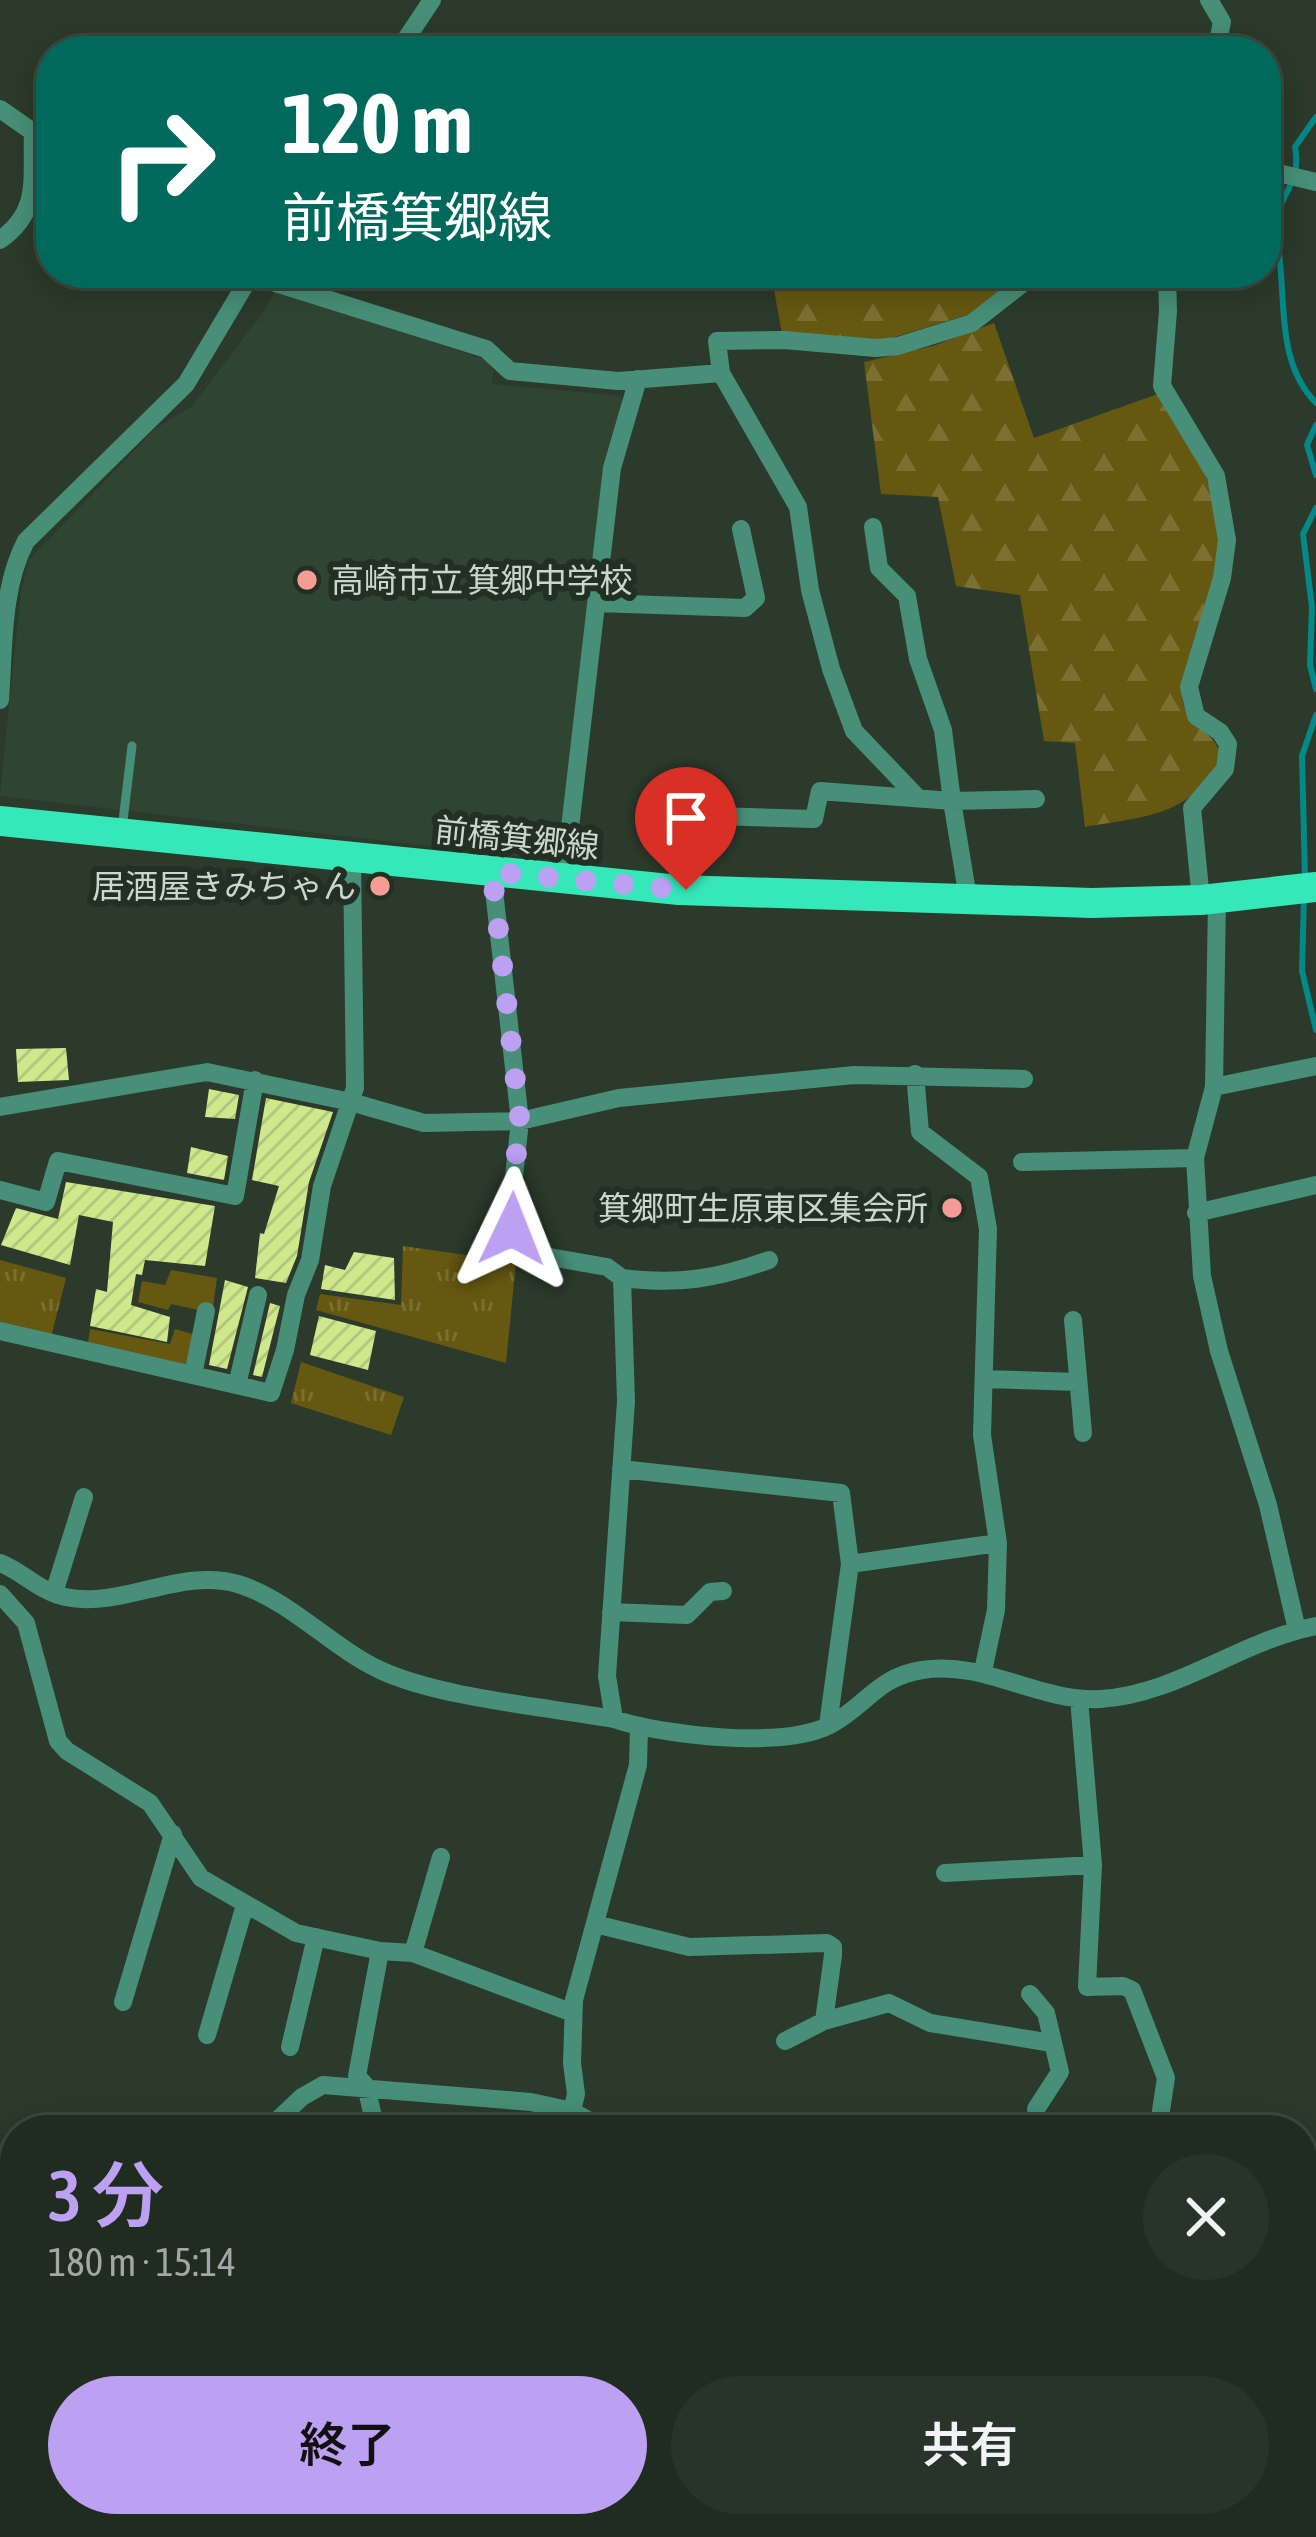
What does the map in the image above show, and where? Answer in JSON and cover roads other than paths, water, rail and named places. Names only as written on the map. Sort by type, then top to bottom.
[{"type":"main road","name":"前橋箕郷線","points":[[0,821],[686,890],[1092,903],[1209,899],[1307,888]]},
{"type":"street","points":[[408,36],[432,0]]},
{"type":"street","points":[[1209,0],[1222,22],[1219,36]]},
{"type":"street","points":[[0,109],[33,132],[28,212],[0,240]]},
{"type":"street","points":[[1281,174],[1316,182]]},
{"type":"street","points":[[0,700],[10,589],[26,541],[186,384],[243,288]]},
{"type":"street","points":[[295,288],[486,349],[510,371],[638,379],[722,373]]},
{"type":"street","points":[[918,798],[854,730],[831,669],[810,590],[798,507],[722,373],[717,340],[898,346],[972,323],[1017,288]]},
{"type":"street","points":[[0,1564],[54,1593],[96,1598],[173,1583],[219,1580],[259,1592],[356,1658],[399,1678],[614,1719],[639,1728],[763,1739],[812,1733],[895,1676],[949,1667],[983,1671],[1018,1687],[1079,1699],[1125,1696],[1307,1628],[1219,1351],[1202,1276],[1195,1158],[1214,1087],[1209,899],[1192,808],[1225,770],[1228,744],[1220,732],[1196,716],[1190,687],[1222,578],[1227,540],[1216,476],[1162,386],[1167,288]]},
{"type":"street","points":[[564,879],[612,468],[638,379]]},
{"type":"street","points":[[873,527],[879,568],[907,596],[918,658],[943,730],[968,898]]},
{"type":"street","points":[[596,603],[746,608],[756,598],[741,529]]},
{"type":"street","points":[[686,890],[682,815],[814,820],[820,791],[952,801],[1036,799]]},
{"type":"street","points":[[0,1331],[271,1393],[310,1260],[322,1186],[355,1088],[352,858]]},
{"type":"street","points":[[492,872],[520,1121],[510,1213],[517,1239],[550,1257],[617,1270],[622,1278],[626,1401],[607,1676],[614,1719]]},
{"type":"street","points":[[1214,1087],[1316,1066]]},
{"type":"street","points":[[0,1107],[207,1072],[350,1102],[424,1124],[520,1121],[619,1098],[854,1075],[1024,1079]]},
{"type":"street","points":[[915,1074],[920,1132],[979,1177],[988,1229],[982,1435],[998,1543],[996,1610],[983,1671]]},
{"type":"street","points":[[0,1190],[46,1202],[58,1161],[235,1196],[255,1081]]},
{"type":"street","points":[[1022,1162],[1195,1158]]},
{"type":"street","points":[[1196,1213],[1316,1185]]},
{"type":"street","points":[[622,1278],[658,1283],[720,1278],[769,1260]]},
{"type":"street","points":[[237,1385],[258,1294]]},
{"type":"street","points":[[193,1375],[206,1311]]},
{"type":"street","points":[[1073,1320],[1083,1433]]},
{"type":"street","points":[[984,1379],[1078,1382]]},
{"type":"street","points":[[621,1469],[841,1493],[850,1564],[828,1725]]},
{"type":"street","points":[[54,1593],[84,1497]]},
{"type":"street","points":[[850,1564],[998,1543]]},
{"type":"street","points":[[611,1612],[687,1616],[710,1592],[723,1591]]},
{"type":"street","points":[[0,1594],[26,1623],[58,1741],[150,1803],[201,1878],[296,1933],[413,1953],[573,2013]]},
{"type":"street","points":[[1079,1699],[1093,1865],[1087,1987],[1124,1985],[1132,1990],[1166,2078],[1160,2115]]},
{"type":"street","points":[[572,2111],[576,2094],[573,2013],[638,1765],[639,1728]]},
{"type":"street","points":[[123,2002],[173,1834]]},
{"type":"street","points":[[413,1953],[441,1857]]},
{"type":"street","points":[[945,1873],[1093,1865]]},
{"type":"street","points":[[207,2035],[245,1905]]},
{"type":"street","points":[[595,1924],[688,1947],[827,1943],[833,1947],[824,2020]]},
{"type":"street","points":[[290,2047],[316,1937]]},
{"type":"street","points":[[373,2115],[366,2086],[357,2076],[380,1951]]},
{"type":"street","points":[[1030,1994],[1046,2012],[1060,2072],[1036,2109]]},
{"type":"street","points":[[784,2041],[824,2020],[875,2005],[897,2004],[930,2023],[1052,2043]]},
{"type":"street","points":[[283,2115],[323,2085],[531,2102],[579,2115]]},
{"type":"lane","points":[[122,835],[132,746]]},
{"type":"waterway","points":[[1281,206],[1293,180],[1295,147],[1316,117]]},
{"type":"waterway","points":[[1281,277],[1289,352],[1316,403]]},
{"type":"waterway","points":[[1316,425],[1307,445],[1316,475]]},
{"type":"waterway","points":[[1316,508],[1303,534],[1312,607],[1310,665],[1316,689]]},
{"type":"waterway","points":[[1305,877],[1302,756],[1316,715]]},
{"type":"waterway","points":[[1304,896],[1302,971],[1316,1030]]},
{"type":"place","name":"高崎市立 箕郷中学校","points":[[307,580]]},
{"type":"place","name":"居酒屋きみちゃん","points":[[380,886]]},
{"type":"place","name":"箕郷町生原東区集会所","points":[[952,1208]]}]
